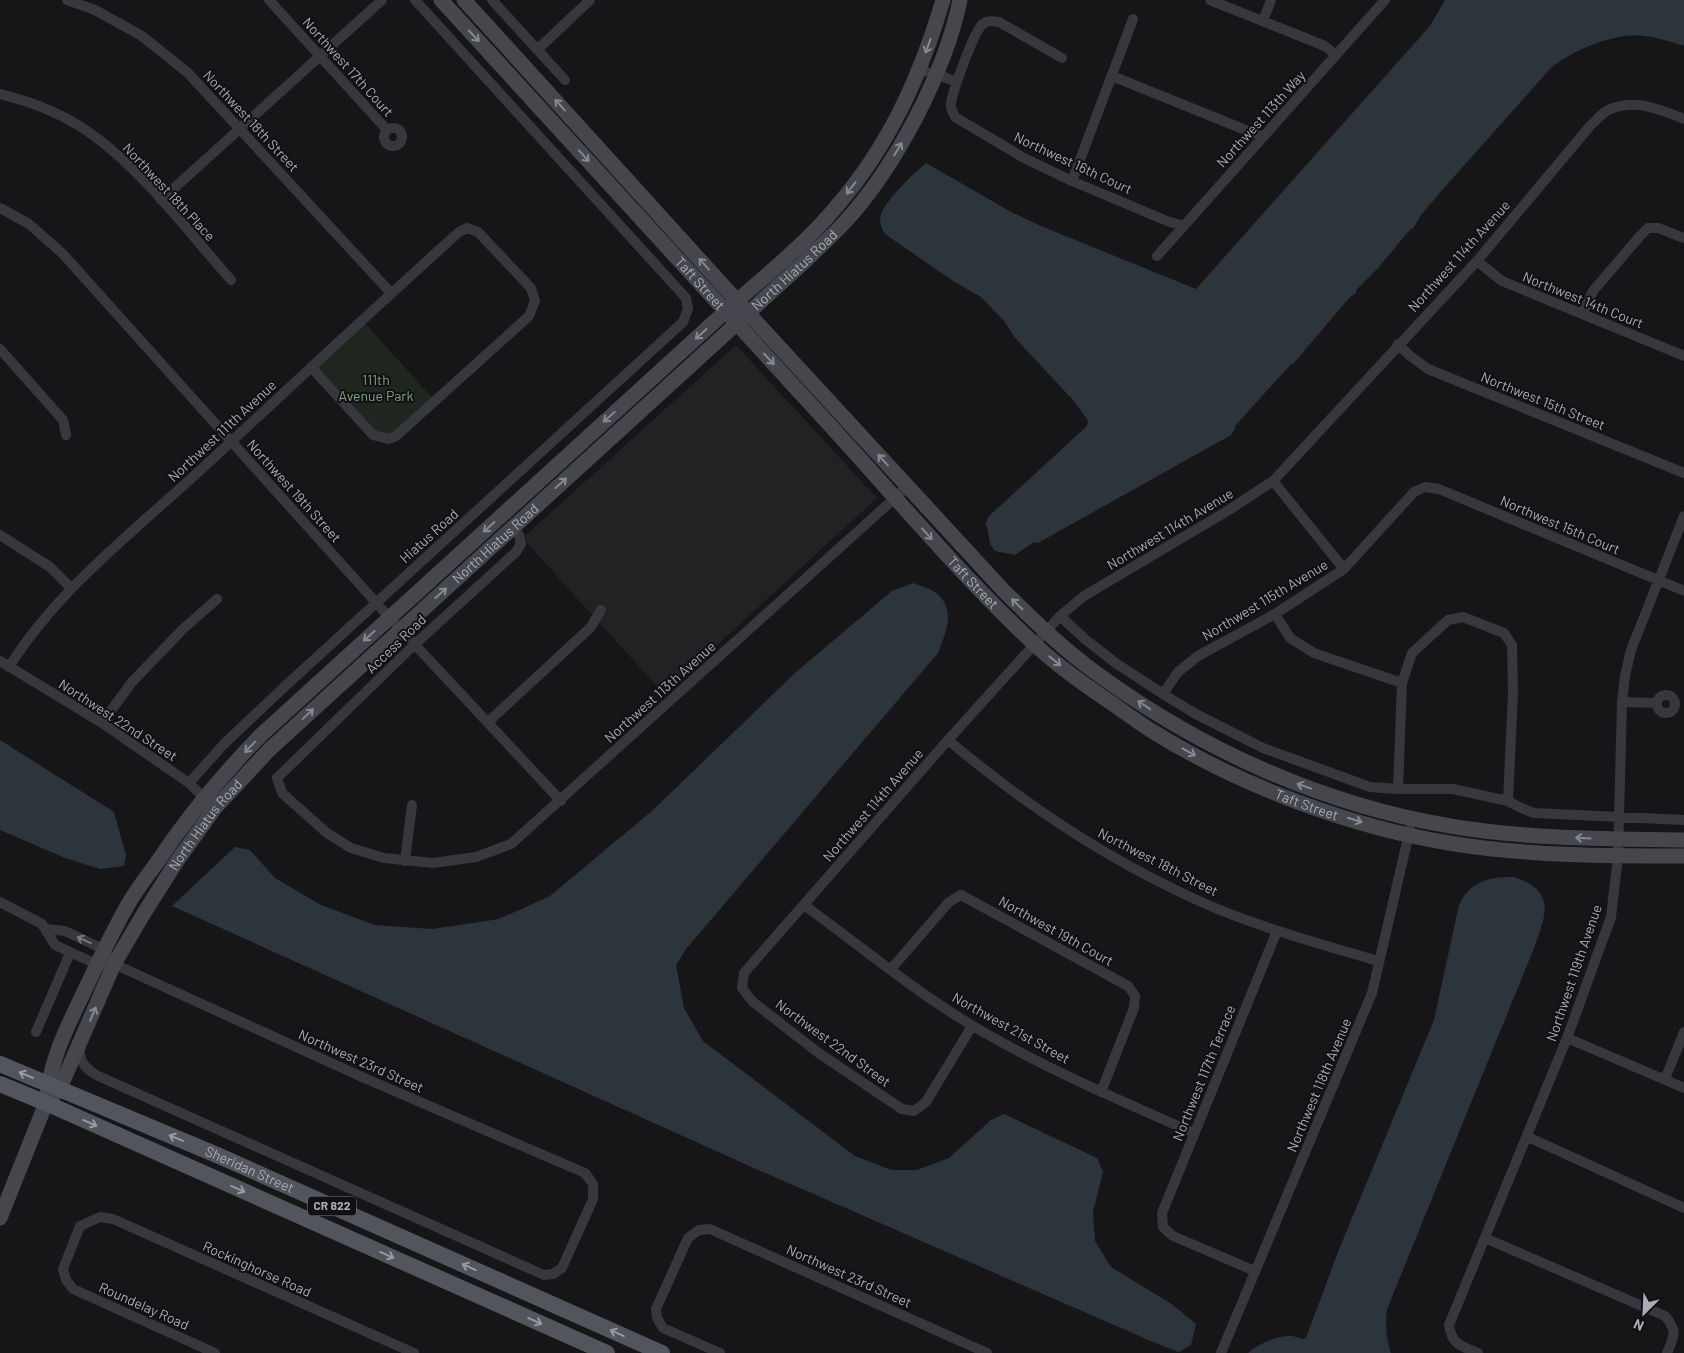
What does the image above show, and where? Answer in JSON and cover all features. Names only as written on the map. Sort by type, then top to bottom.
[{"type":"main road","name":"Sheridan Street","points":[[0,1064],[226,1159],[662,1353]]},
{"type":"main road","name":"Sheridan Street","points":[[0,1084],[606,1353]]},
{"type":"street","name":"Northwest 18th Street","points":[[67,0],[95,10],[142,36],[188,73],[391,293]]},
{"type":"street","points":[[95,10],[100,0]]},
{"type":"street","name":"Northwest 17th Court","points":[[269,0],[388,130]]},
{"type":"street","points":[[162,200],[382,0]]},
{"type":"street","name":"Taft Street","points":[[415,0],[686,298],[688,309]]},
{"type":"street","name":"Taft Street","points":[[441,0],[631,207],[731,306],[748,313],[1003,590],[1046,631],[1098,675],[1163,718],[1218,749],[1257,768],[1357,805],[1451,827],[1510,834],[1684,840]]},
{"type":"street","name":"Taft Street","points":[[464,0],[643,197],[731,306],[736,323],[894,498],[1034,644],[1087,687],[1153,732],[1210,763],[1297,802],[1356,821],[1408,835],[1453,844],[1508,851],[1618,856],[1684,856]]},
{"type":"street","points":[[492,0],[565,80]]},
{"type":"street","points":[[538,49],[590,0]]},
{"type":"street","name":"North Hiatus Road","points":[[54,1086],[53,1063],[62,1038],[103,949],[131,900],[177,833],[204,798],[261,735],[645,384],[797,248],[836,207],[870,164],[894,124],[919,70],[943,0]]},
{"type":"street","name":"North Hiatus Road","points":[[0,1218],[46,1103],[54,1086],[79,1048],[114,964],[177,861],[216,808],[269,750],[748,313],[844,222],[881,176],[903,140],[936,74],[960,0]]},
{"type":"street","points":[[1210,0],[1325,46],[1336,55]]},
{"type":"street","points":[[1263,21],[1271,0]]},
{"type":"street","name":"Northwest 113th Way","points":[[1157,256],[1385,0]]},
{"type":"street","points":[[1072,181],[1133,19]]},
{"type":"street","points":[[919,70],[957,82],[976,33],[981,24],[988,21],[999,22],[1062,58]]},
{"type":"street","points":[[1112,76],[1263,137]]},
{"type":"street","name":"Northwest 16th Court","points":[[957,82],[951,104],[955,117],[1024,158],[1072,181],[1167,221],[1184,226]]},
{"type":"street","name":"Northwest 18th Place","points":[[0,94],[24,100],[77,125],[117,155],[162,200],[231,280]]},
{"type":"street","name":"Northwest 114th Avenue","points":[[742,988],[744,973],[948,740],[1060,616],[1084,596],[1229,510],[1273,481],[1476,261],[1590,126],[1607,111],[1625,105],[1642,104],[1684,119]]},
{"type":"street","points":[[565,135],[577,124]]},
{"type":"street","points":[[631,207],[643,197]]},
{"type":"street","name":"Northwest 19th Street","points":[[0,208],[29,224],[62,253],[414,645],[561,801]]},
{"type":"street","name":"Northwest 111th Avenue","points":[[5,664],[71,588],[391,293],[459,232],[467,228],[478,232],[531,288],[535,300],[529,316],[396,436],[388,439],[373,436],[311,367]]},
{"type":"street","points":[[1582,314],[1593,291],[1648,228],[1658,228],[1684,238]]},
{"type":"street","name":"Northwest 14th Court","points":[[1476,261],[1502,282],[1684,356]]},
{"type":"street","name":"Hiatus Road","points":[[189,784],[224,744],[376,602],[683,322],[688,309]]},
{"type":"street","name":"Northwest 15th Street","points":[[1398,344],[1428,369],[1684,473]]},
{"type":"street","points":[[0,349],[63,420],[66,435]]},
{"type":"street","points":[[645,384],[656,397]]},
{"type":"street","points":[[846,444],[858,433]]},
{"type":"street","points":[[1273,481],[1344,569]]},
{"type":"street","name":"Northwest 113th Avenue","points":[[405,861],[433,863],[476,857],[512,844],[907,487]]},
{"type":"street","name":"Northwest 115th Avenue","points":[[1162,694],[1178,672],[1198,656],[1275,614],[1344,569],[1414,492],[1425,487]]},
{"type":"street","name":"Northwest 15th Court","points":[[1425,487],[1439,489],[1684,591]]},
{"type":"street","name":"Northwest 119th Avenue","points":[[1478,1353],[1461,1346],[1451,1337],[1449,1325],[1528,1137],[1567,1038],[1611,917],[1618,856],[1622,702],[1625,676],[1630,650],[1684,516]]},
{"type":"street","name":"Access Road","points":[[405,861],[384,858],[351,848],[327,833],[282,793],[277,778],[414,645],[516,552],[521,544],[519,535],[512,527]]},
{"type":"street","points":[[0,535],[50,568],[71,588]]},
{"type":"street","points":[[102,723],[132,682],[183,629],[217,599]]},
{"type":"street","points":[[488,722],[591,627],[601,610]]},
{"type":"street","points":[[1275,614],[1290,638],[1314,653],[1402,683]]},
{"type":"street","points":[[1060,616],[1086,640],[1117,664],[1194,713],[1263,748],[1370,787],[1453,790],[1508,800],[1534,813],[1684,820]]},
{"type":"street","points":[[1398,789],[1402,683],[1412,653],[1448,620],[1463,617],[1504,633],[1512,645],[1513,692],[1508,800]]},
{"type":"street","name":"Northwest 22nd Street","points":[[5,664],[102,723],[189,784],[216,808]]},
{"type":"street","points":[[1622,702],[1656,703]]},
{"type":"street","name":"Northwest 18th Street","points":[[948,740],[987,772],[1093,845],[1144,874],[1200,901],[1277,931],[1378,961]]},
{"type":"street","points":[[1210,763],[1218,749]]},
{"type":"street","points":[[405,861],[412,805]]},
{"type":"street","name":"Northwest 118th Avenue","points":[[1221,1353],[1372,993],[1412,819]]},
{"type":"street","name":"Northwest 19th Court","points":[[891,969],[949,902],[961,895],[1128,986],[1135,996],[1134,1008],[1101,1092]]},
{"type":"street","points":[[0,902],[36,919],[47,929],[55,945],[96,964],[114,964]]},
{"type":"street","name":"Northwest 21st Street","points":[[804,904],[932,999],[972,1026],[1038,1062],[1194,1133]]},
{"type":"street","points":[[47,929],[65,931],[103,949],[114,964]]},
{"type":"street","name":"Northwest 117th Terrace","points":[[1255,1271],[1173,1236],[1163,1227],[1162,1213],[1277,931]]},
{"type":"street","points":[[36,1032],[70,953]]},
{"type":"street","name":"Northwest 23rd Street","points":[[114,964],[362,1077],[585,1174],[593,1184],[593,1199],[562,1268],[553,1274]]},
{"type":"street","name":"Northwest 22nd Street","points":[[742,988],[753,1002],[820,1054],[902,1109],[914,1111],[926,1102],[972,1026]]},
{"type":"street","points":[[1665,1079],[1684,1032]]},
{"type":"street","points":[[1567,1038],[1684,1088]]},
{"type":"street","name":"Sheridan Street","points":[[79,1048],[81,1062],[96,1075],[544,1275],[553,1274]]},
{"type":"street","points":[[1528,1137],[1684,1208]]},
{"type":"street","name":"Rockinghorse Road","points":[[66,1280],[63,1269],[80,1226],[100,1217],[113,1220],[414,1353]]},
{"type":"street","name":"Northwest 23rd Street","points":[[720,1353],[663,1328],[657,1318],[656,1309],[688,1238],[699,1230],[710,1229],[987,1353]]},
{"type":"street","points":[[1485,1238],[1665,1316],[1673,1326],[1674,1337],[1667,1353]]},
{"type":"street","name":"Roundelay Road","points":[[66,1280],[73,1290],[215,1353]]},
{"type":"shaded area","points":[[1445,0],[1684,0],[1684,46],[1646,36],[1622,36],[1595,43],[1560,61],[1551,68],[1443,189],[1421,215],[1414,227],[1379,267],[1356,290],[1356,293],[1350,297],[1293,364],[1235,426],[1231,435],[1038,543],[1034,542],[1015,555],[995,551],[990,544],[987,526],[985,526],[988,517],[1086,427],[1087,419],[1072,399],[1016,339],[1004,321],[981,297],[953,281],[885,234],[880,218],[889,200],[926,163],[1011,212],[1041,226],[1196,289],[1430,26]]},
{"type":"shaded area","points":[[736,345],[877,498],[664,694],[525,541],[526,535]]},
{"type":"shaded area","points":[[913,583],[935,592],[946,606],[948,621],[938,653],[686,949],[676,965],[684,1008],[703,1041],[855,1156],[891,1170],[917,1170],[949,1158],[991,1120],[1004,1114],[1097,1158],[1103,1172],[1093,1212],[1095,1241],[1111,1267],[1173,1305],[1196,1324],[1191,1345],[1179,1352],[756,1169],[172,906],[235,847],[250,850],[275,878],[319,904],[374,925],[432,929],[499,919],[550,896],[653,810],[796,672],[892,591]]},
{"type":"shaded area","points":[[0,740],[114,812],[126,855],[124,866],[100,869],[65,858],[0,830]]},
{"type":"shaded area","points":[[1514,877],[1538,890],[1545,908],[1544,918],[1532,953],[1387,1309],[1386,1331],[1391,1353],[1248,1353],[1263,1343],[1280,1337],[1306,1338],[1340,1247],[1434,1020],[1459,905],[1469,890],[1475,885],[1489,879]]},
{"type":"green space","name":"111th Avenue Park","points":[[362,320],[435,401],[396,436],[373,435],[311,367]]}]
